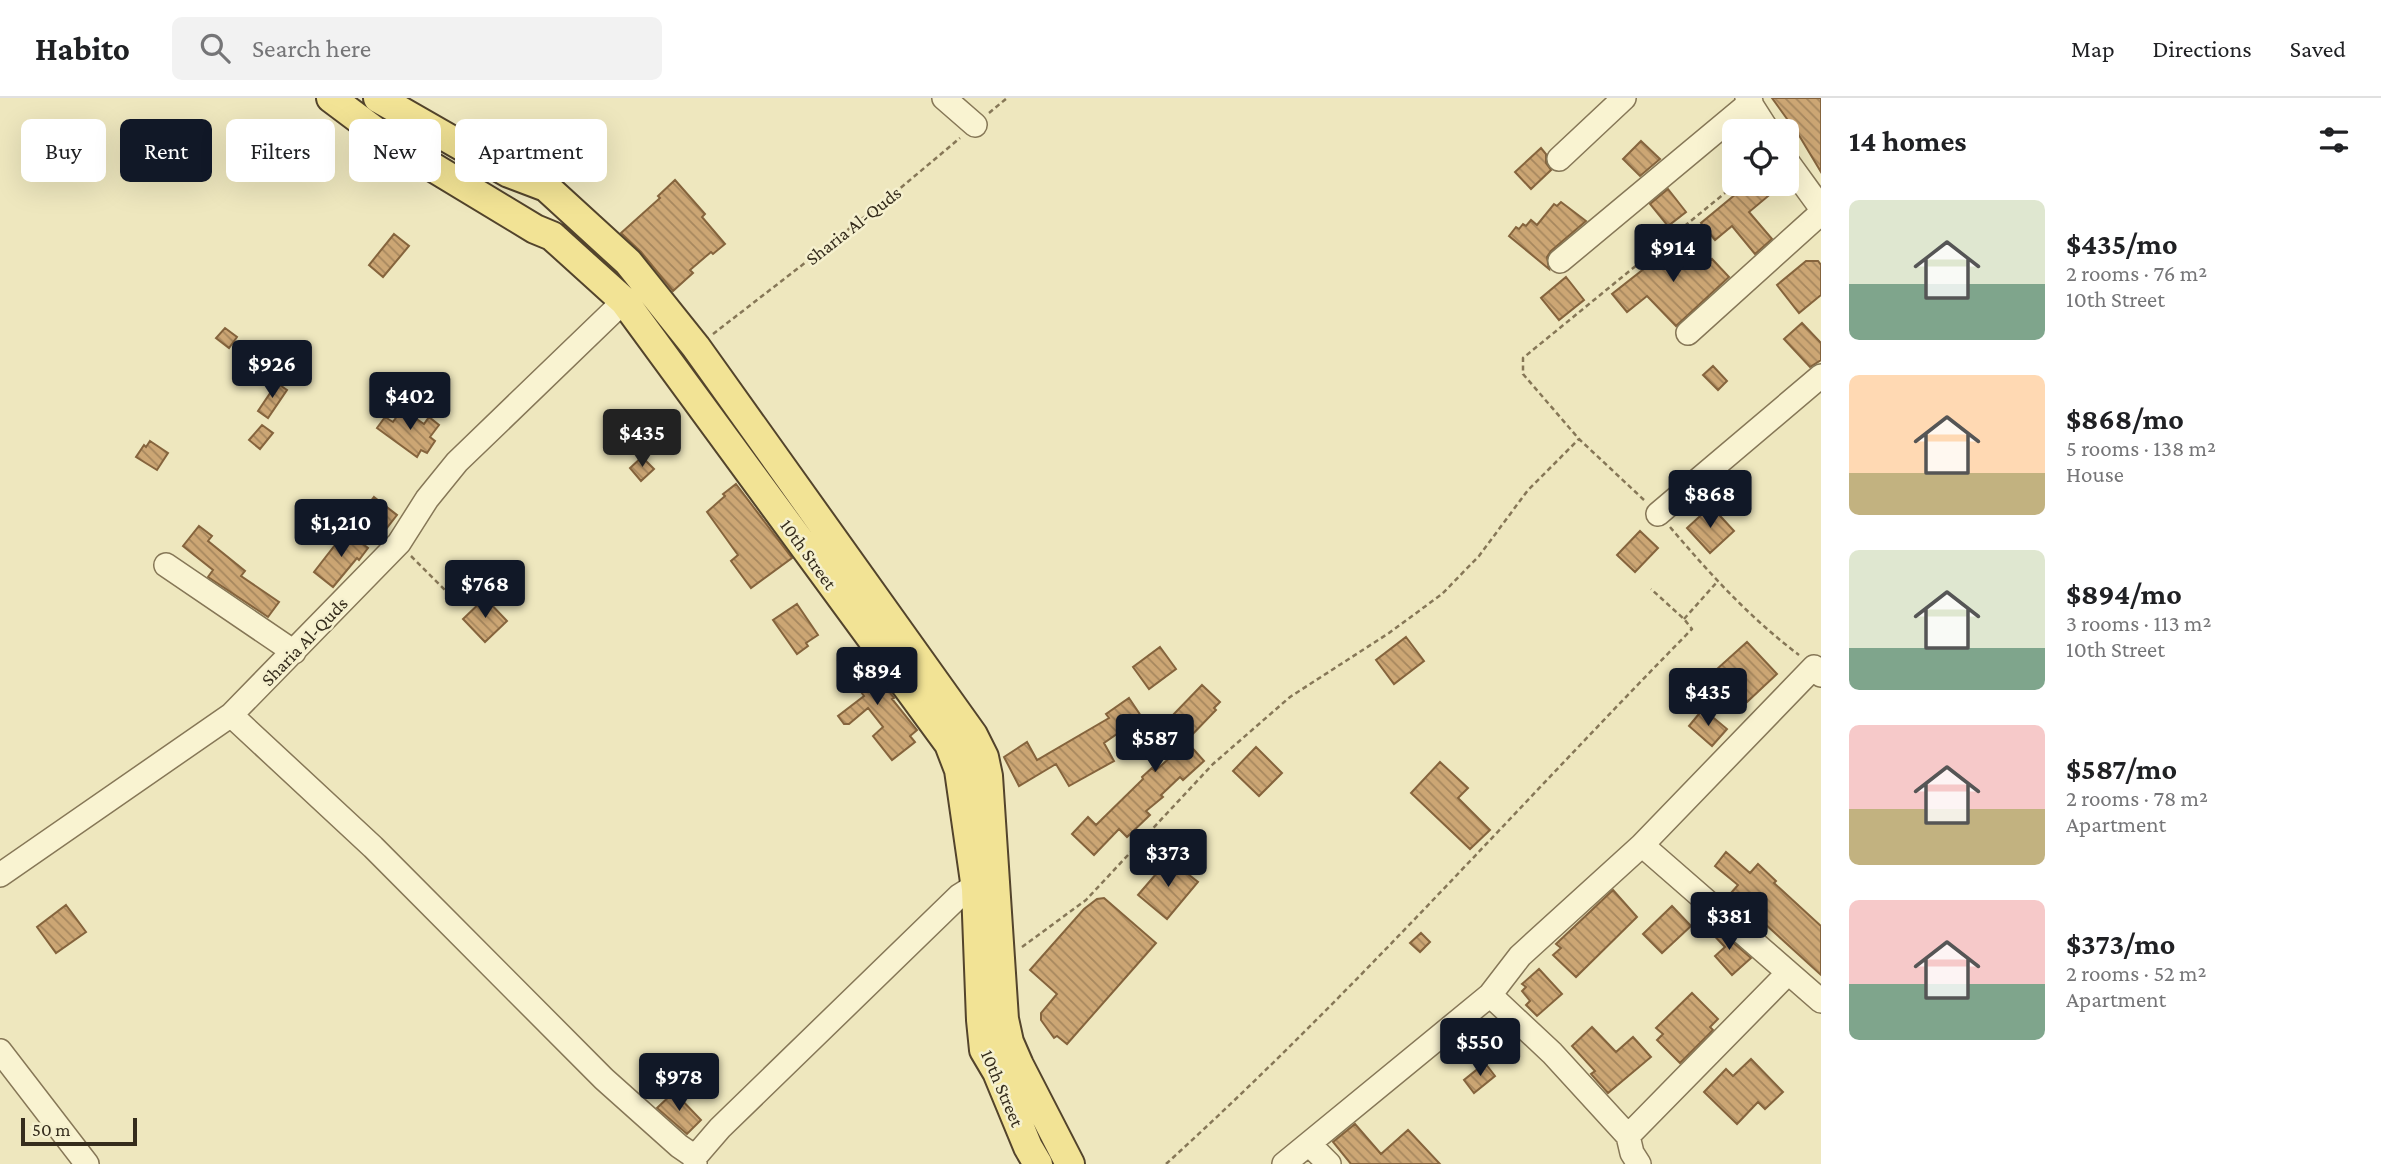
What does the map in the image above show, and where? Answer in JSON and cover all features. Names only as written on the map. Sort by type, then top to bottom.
[{"type":"main road","name":"10th Street","points":[[331,98],[383,137],[535,229],[552,236],[624,300],[949,744],[959,770],[976,889],[984,1050],[997,1072],[1028,1147],[1038,1164]]},
{"type":"main road","name":"10th Street","points":[[378,98],[509,173],[546,187],[628,262],[696,346],[973,735],[984,757],[988,776],[1004,1019],[1009,1042],[1070,1164]]},
{"type":"street","points":[[944,98],[975,125]]},
{"type":"street","points":[[1559,159],[1624,98]]},
{"type":"street","points":[[1560,261],[1749,100],[1761,119]]},
{"type":"street","points":[[1799,178],[1821,208]]},
{"type":"street","points":[[1688,333],[1821,213]]},
{"type":"street","name":"Sharia Al-Quds","points":[[0,875],[231,715],[399,543],[427,499],[457,462],[624,300]]},
{"type":"street","points":[[1658,514],[1821,376]]},
{"type":"street","points":[[166,565],[294,652]]},
{"type":"street","points":[[1284,1164],[1490,995],[1520,956],[1642,845],[1817,671]]},
{"type":"street","points":[[231,715],[373,847],[604,1079],[695,1161],[720,1128],[958,896],[976,889]]},
{"type":"street","points":[[1642,845],[1821,1001]]},
{"type":"street","points":[[1628,1136],[1788,973]]},
{"type":"street","points":[[1490,995],[1552,1053],[1628,1136],[1632,1153],[1639,1164]]},
{"type":"street","points":[[0,1051],[86,1164]]},
{"type":"street","points":[[1310,1144],[1329,1164]]},
{"type":"path","name":"Sharia Al-Quds","points":[[696,346],[885,201],[1007,98]]},
{"type":"path","points":[[1722,195],[1523,358],[1523,374],[1579,439],[1658,514],[1717,582],[1768,632],[1817,671]]},
{"type":"path","points":[[1002,962],[1087,900],[1213,764],[1290,697],[1389,633],[1442,594],[1479,556],[1528,490],[1579,439]]},
{"type":"path","points":[[399,543],[445,590],[454,603]]},
{"type":"path","points":[[1684,619],[1717,582]]},
{"type":"path","points":[[1166,1164],[1229,1107],[1398,936],[1692,629],[1651,589]]},
{"type":"building","points":[[1772,98],[1821,98],[1821,172],[1799,136],[1799,119],[1787,119]]},
{"type":"building","points":[[1641,141],[1660,159],[1640,176],[1623,159]]},
{"type":"building","points":[[1541,148],[1551,170],[1531,189],[1515,172]]},
{"type":"building","points":[[675,180],[705,214],[702,217],[725,244],[690,270],[693,273],[673,291],[641,252],[621,233],[660,198],[658,196]]},
{"type":"building","points":[[1668,189],[1686,212],[1668,226],[1650,204]]},
{"type":"building","points":[[1734,196],[1768,196],[1749,212],[1772,239],[1755,254],[1732,226],[1715,240],[1701,223]]},
{"type":"building","points":[[1561,202],[1586,221],[1551,251],[1547,257],[1549,269],[1509,236],[1516,227],[1519,229],[1523,224],[1526,226],[1531,220],[1537,225],[1554,204],[1557,206]]},
{"type":"building","points":[[394,234],[409,246],[383,277],[369,265]]},
{"type":"building","points":[[1678,242],[1701,269],[1712,259],[1729,277],[1676,326],[1647,296],[1627,312],[1612,294]]},
{"type":"building","points":[[1806,261],[1818,261],[1821,265],[1821,295],[1799,313],[1777,285]]},
{"type":"building","points":[[1566,277],[1584,300],[1559,320],[1541,298]]},
{"type":"building","points":[[1802,323],[1821,343],[1821,360],[1810,367],[1784,339]]},
{"type":"building","points":[[225,328],[237,337],[229,348],[216,338]]},
{"type":"building","points":[[1713,366],[1727,381],[1718,390],[1703,375]]},
{"type":"building","points":[[277,383],[287,390],[268,418],[258,411]]},
{"type":"building","points":[[402,409],[424,424],[429,417],[439,425],[430,437],[435,441],[427,453],[421,450],[417,457],[377,428],[385,417],[393,422]]},
{"type":"building","points":[[262,425],[273,433],[260,449],[249,440]]},
{"type":"building","points":[[150,441],[168,453],[157,470],[136,457]]},
{"type":"building","points":[[642,457],[654,469],[641,481],[630,468]]},
{"type":"building","points":[[736,484],[792,558],[751,588],[731,561],[738,555],[707,512]]},
{"type":"building","points":[[374,497],[397,515],[386,529],[363,511]]},
{"type":"building","points":[[1711,506],[1734,531],[1710,553],[1687,528]]},
{"type":"building","points":[[199,526],[212,536],[208,541],[245,571],[241,576],[279,602],[268,617],[208,577],[213,570],[183,546]]},
{"type":"building","points":[[346,531],[368,548],[333,587],[314,572]]},
{"type":"building","points":[[1640,531],[1658,548],[1635,572],[1617,555]]},
{"type":"building","points":[[485,598],[507,621],[485,642],[463,619]]},
{"type":"building","points":[[797,604],[818,635],[806,643],[808,646],[797,654],[773,620]]},
{"type":"building","points":[[1406,637],[1424,661],[1394,684],[1376,660]]},
{"type":"building","points":[[1747,642],[1777,674],[1747,702],[1717,669]]},
{"type":"building","points":[[1160,647],[1176,669],[1149,689],[1133,667]]},
{"type":"building","points":[[856,651],[873,669],[894,698],[892,699],[917,730],[910,736],[915,742],[892,760],[873,736],[883,727],[868,708],[849,724],[844,724],[838,716],[864,696],[838,661],[848,653]]},
{"type":"building","points":[[1202,685],[1220,702],[1214,708],[1216,710],[1186,741],[1204,761],[1183,780],[1180,777],[1161,795],[1163,797],[1146,811],[1150,815],[1127,837],[1119,829],[1094,855],[1072,834],[1088,817],[1096,825],[1143,779],[1142,777],[1152,768],[1155,771],[1174,754],[1154,729],[1173,715]]},
{"type":"building","points":[[1129,698],[1147,725],[1132,734],[1127,727],[1104,743],[1114,761],[1069,786],[1056,764],[1019,786],[1004,757],[1027,742],[1037,760],[1109,718],[1106,714]]},
{"type":"building","points":[[1703,709],[1727,729],[1712,746],[1689,726]]},
{"type":"building","points":[[1256,747],[1282,773],[1259,796],[1233,771]]},
{"type":"building","points":[[1440,762],[1468,788],[1458,798],[1490,830],[1470,849],[1411,793]]},
{"type":"building","points":[[1726,852],[1750,873],[1758,864],[1776,881],[1774,883],[1821,926],[1821,975],[1731,893],[1738,885],[1715,866]]},
{"type":"building","points":[[1169,859],[1198,882],[1167,919],[1138,895]]},
{"type":"building","points":[[1613,890],[1637,917],[1576,977],[1553,955],[1561,948],[1556,944]]},
{"type":"building","points":[[1104,898],[1156,943],[1067,1044],[1057,1036],[1054,1038],[1041,1020],[1041,1013],[1057,994],[1030,970],[1084,909],[1097,899]]},
{"type":"building","points":[[66,905],[86,932],[56,953],[37,927]]},
{"type":"building","points":[[1672,906],[1691,926],[1662,953],[1643,934]]},
{"type":"building","points":[[1708,921],[1751,958],[1732,975],[1715,956],[1725,947],[1704,925]]},
{"type":"building","points":[[1421,933],[1430,942],[1420,952],[1410,943]]},
{"type":"building","points":[[1539,969],[1562,994],[1537,1016],[1526,1005],[1530,1001],[1522,991],[1526,987],[1522,984]]},
{"type":"building","points":[[1692,993],[1718,1019],[1710,1027],[1713,1030],[1680,1063],[1657,1040],[1663,1034],[1656,1028]]},
{"type":"building","points":[[1592,1027],[1616,1052],[1633,1037],[1651,1057],[1608,1093],[1591,1074],[1595,1071],[1572,1046]]},
{"type":"building","points":[[1751,1059],[1783,1092],[1765,1109],[1758,1102],[1737,1124],[1704,1092],[1726,1069],[1733,1076]]},
{"type":"building","points":[[1485,1063],[1495,1076],[1474,1093],[1464,1080]]},
{"type":"building","points":[[674,1092],[701,1120],[687,1134],[657,1108]]},
{"type":"building","points":[[1355,1124],[1381,1154],[1408,1130],[1440,1164],[1351,1164],[1333,1142]]}]
